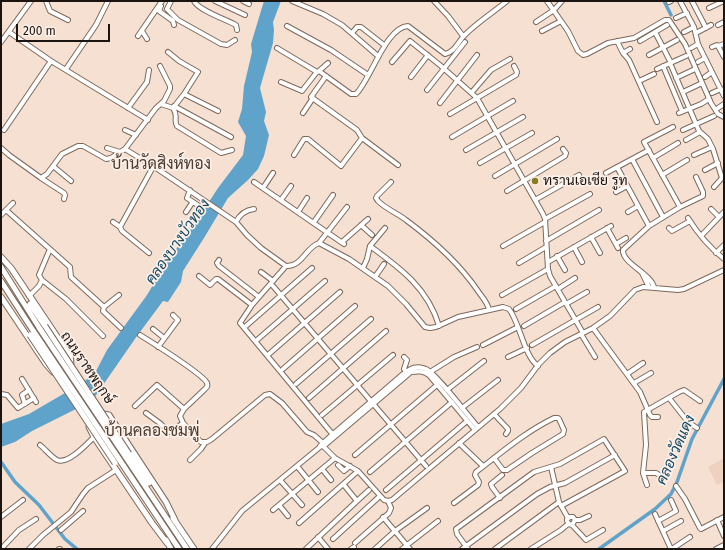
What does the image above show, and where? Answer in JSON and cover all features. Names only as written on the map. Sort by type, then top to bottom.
[{"type":"main road","points":[[1,259],[11,268],[70,356],[70,370],[64,375],[58,374],[49,368],[1,297]]},
{"type":"main road","name":"ถนนราชพฤกษ์","points":[[1,259],[43,327],[187,549]]},
{"type":"main road","name":"ถนนราชพฤกษ์","points":[[1,267],[43,327]]},
{"type":"main road","name":"ถนนราชพฤกษ์","points":[[1,282],[32,333],[117,461],[179,549]]},
{"type":"main road","name":"ถนนราชพฤกษ์","points":[[1,292],[32,333]]},
{"type":"main road","points":[[167,543],[94,437],[89,427],[91,419],[103,414],[109,415],[166,502],[174,520]]},
{"type":"main road","name":"ถนนราชพฤกษ์","points":[[127,455],[194,549]]},
{"type":"main road","name":"ถนนราชพฤกษ์","points":[[117,461],[171,549]]},
{"type":"street","points":[[1,42],[31,1]]},
{"type":"street","points":[[46,1],[50,11],[68,20]]},
{"type":"street","points":[[163,1],[159,11],[173,21],[174,25]]},
{"type":"street","points":[[138,36],[163,1]]},
{"type":"street","points":[[171,1],[167,9],[178,20],[221,44],[227,45],[236,40]]},
{"type":"street","points":[[194,1],[196,4],[214,15],[236,25],[237,30]]},
{"type":"street","points":[[215,1],[245,15]]},
{"type":"street","points":[[244,1],[248,4]]},
{"type":"street","points":[[292,1],[323,14],[342,25],[378,56]]},
{"type":"street","points":[[434,1],[448,16],[463,36]]},
{"type":"street","points":[[277,48],[318,71],[353,94],[358,91],[368,76],[384,45],[400,28],[408,26],[445,54],[452,51],[463,36],[507,1]]},
{"type":"street","points":[[547,1],[568,31],[578,51],[583,55],[608,43],[634,38],[665,20],[669,20],[685,44],[710,101],[718,114],[724,117]]},
{"type":"street","points":[[536,22],[554,10],[562,1]]},
{"type":"street","points":[[680,1],[694,27],[698,44],[724,96]]},
{"type":"street","points":[[692,1],[706,28]]},
{"type":"street","points":[[709,8],[724,1]]},
{"type":"street","points":[[66,70],[96,25],[106,2]]},
{"type":"street","points":[[676,18],[687,13]]},
{"type":"street","points":[[542,31],[561,21]]},
{"type":"street","points":[[718,25],[724,22]]},
{"type":"street","points":[[640,41],[667,25]]},
{"type":"street","points":[[696,33],[711,25]]},
{"type":"street","points":[[287,26],[332,50],[368,76]]},
{"type":"street","points":[[352,33],[358,27],[361,27],[384,45]]},
{"type":"street","points":[[684,32],[694,27]]},
{"type":"street","points":[[142,31],[147,39]]},
{"type":"street","points":[[8,32],[51,61],[148,120]]},
{"type":"street","points":[[655,32],[683,92],[696,125],[700,132],[708,139],[712,147],[722,178],[714,187]]},
{"type":"street","points":[[649,55],[677,40]]},
{"type":"street","points":[[392,62],[410,41],[458,80],[477,98],[545,220],[546,247],[550,276],[576,320],[595,357]]},
{"type":"street","points":[[617,41],[622,53],[629,60],[657,122]]},
{"type":"street","points":[[427,90],[465,42]]},
{"type":"street","points":[[691,48],[698,44]]},
{"type":"street","points":[[712,47],[724,44]]},
{"type":"street","points":[[718,46],[724,57]]},
{"type":"street","points":[[622,53],[630,49]]},
{"type":"street","points":[[168,52],[197,74],[174,107]]},
{"type":"street","points":[[411,77],[428,55]]},
{"type":"street","points":[[440,103],[477,56]]},
{"type":"street","points":[[657,69],[686,56]]},
{"type":"street","points":[[472,92],[491,70],[510,58]]},
{"type":"street","points":[[698,62],[705,58]]},
{"type":"street","points":[[4,130],[51,61]]},
{"type":"street","points":[[302,91],[318,71],[328,63]]},
{"type":"street","points":[[41,178],[47,174],[62,154],[78,146],[84,146],[106,159],[112,158],[125,149],[156,108],[166,98],[170,87],[160,66]]},
{"type":"street","points":[[450,114],[516,75],[517,72],[514,66]]},
{"type":"street","points":[[663,66],[680,112],[701,104],[705,106],[710,101]]},
{"type":"street","points":[[128,108],[146,82],[149,70]]},
{"type":"street","points":[[676,78],[693,70]]},
{"type":"street","points":[[705,76],[712,72]]},
{"type":"street","points":[[639,81],[654,74]]},
{"type":"street","points":[[303,113],[326,76]]},
{"type":"street","points":[[281,82],[312,97],[357,130],[362,138],[398,165]]},
{"type":"street","points":[[683,92],[700,84]]},
{"type":"street","points":[[712,93],[721,89]]},
{"type":"street","points":[[184,94],[218,111]]},
{"type":"street","points":[[452,137],[513,101]]},
{"type":"street","points":[[161,104],[174,107],[231,137]]},
{"type":"street","points":[[718,108],[724,104]]},
{"type":"street","points":[[174,107],[177,114],[177,126],[221,153],[232,150]]},
{"type":"street","points":[[683,130],[714,116]]},
{"type":"street","points":[[466,150],[523,117]]},
{"type":"street","points":[[673,127],[644,142],[680,207]]},
{"type":"street","points":[[125,130],[136,135]]},
{"type":"street","points":[[686,140],[700,132]]},
{"type":"street","points":[[480,163],[532,133]]},
{"type":"street","points":[[294,155],[304,139],[308,139],[341,166],[362,138]]},
{"type":"street","points":[[495,176],[557,139]]},
{"type":"street","points":[[653,158],[678,143]]},
{"type":"street","points":[[694,155],[712,147]]},
{"type":"street","points":[[1,148],[64,193],[64,199]]},
{"type":"street","points":[[107,148],[120,152]]},
{"type":"street","points":[[125,149],[225,214],[236,222],[261,248],[286,266],[292,266],[298,263],[313,246],[319,243],[347,207]]},
{"type":"street","points":[[507,191],[565,156],[566,153],[563,149]]},
{"type":"street","points":[[606,173],[649,150]]},
{"type":"street","points":[[632,159],[662,217]]},
{"type":"street","points":[[662,175],[687,160]]},
{"type":"street","points":[[705,170],[718,163]]},
{"type":"street","points":[[53,166],[71,181]]},
{"type":"street","points":[[120,227],[153,167]]},
{"type":"street","points":[[617,167],[649,226]]},
{"type":"street","points":[[263,188],[273,173]]},
{"type":"street","points":[[535,200],[579,175]]},
{"type":"street","points":[[654,288],[654,283],[624,256],[623,250],[649,226],[662,217],[703,196],[703,192],[696,177]]},
{"type":"street","points":[[254,182],[343,243],[368,219]]},
{"type":"street","points":[[391,182],[377,196],[376,198],[378,201],[407,221],[446,253],[472,282],[488,306],[489,310]]},
{"type":"street","points":[[280,200],[291,186]]},
{"type":"street","points":[[616,192],[628,186]]},
{"type":"street","points":[[190,190],[187,196],[192,203],[202,208]]},
{"type":"street","points":[[503,246],[590,194]]},
{"type":"street","points":[[314,222],[333,195]]},
{"type":"street","points":[[298,212],[307,198]]},
{"type":"street","points":[[1,215],[13,203]]},
{"type":"street","points":[[186,212],[192,203]]},
{"type":"street","points":[[628,212],[638,206]]},
{"type":"street","points":[[711,208],[719,217]]},
{"type":"street","points":[[6,210],[70,267],[71,277],[104,307],[103,310],[121,328]]},
{"type":"street","points":[[236,222],[245,212],[254,210]]},
{"type":"street","points":[[546,241],[599,210]]},
{"type":"street","points":[[701,236],[724,212]]},
{"type":"street","points":[[669,228],[672,231],[689,219],[701,236],[716,253],[724,259]]},
{"type":"street","points":[[113,222],[149,253]]},
{"type":"street","points":[[361,225],[372,235]]},
{"type":"street","points":[[548,262],[609,227],[618,248]]},
{"type":"street","points":[[362,268],[367,259],[370,246],[385,228]]},
{"type":"street","points":[[591,237],[600,253]]},
{"type":"street","points":[[616,244],[626,238]]},
{"type":"street","points":[[319,243],[350,259],[376,277],[395,293],[425,327],[430,328],[439,326],[458,317],[503,307],[509,308],[533,362],[538,366]]},
{"type":"street","points":[[716,253],[724,245]]},
{"type":"street","points":[[370,246],[399,267],[418,287],[430,302],[439,326]]},
{"type":"street","points":[[519,263],[546,247]]},
{"type":"street","points":[[574,247],[582,262]]},
{"type":"street","points":[[50,249],[39,275],[42,280],[66,299],[103,336]]},
{"type":"street","points":[[557,256],[565,270]]},
{"type":"street","points":[[219,260],[217,262],[219,266],[260,297]]},
{"type":"street","points":[[376,277],[384,264]]},
{"type":"street","points":[[286,266],[240,321],[240,324],[334,435]]},
{"type":"street","points":[[246,326],[312,268]]},
{"type":"street","points":[[502,295],[548,269]]},
{"type":"street","points":[[388,501],[394,499],[494,414],[521,388],[538,366],[556,347],[593,328],[610,316],[635,290],[640,287],[678,290],[684,289],[724,270]]},
{"type":"street","points":[[261,272],[273,283],[281,295],[426,466]]},
{"type":"street","points":[[641,272],[649,287]]},
{"type":"street","points":[[198,276],[210,285],[218,279],[252,306]]},
{"type":"street","points":[[516,309],[575,278]]},
{"type":"street","points":[[29,296],[39,286],[42,280]]},
{"type":"street","points":[[257,340],[325,281]]},
{"type":"street","points":[[269,354],[340,292]]},
{"type":"street","points":[[524,326],[587,292]]},
{"type":"street","points":[[104,307],[119,295]]},
{"type":"street","points":[[283,369],[355,306]]},
{"type":"street","points":[[532,345],[598,307]]},
{"type":"street","points":[[158,347],[178,320],[173,315]]},
{"type":"street","points":[[296,384],[371,319]]},
{"type":"street","points":[[482,345],[518,327]]},
{"type":"street","points":[[593,328],[644,398],[652,417],[658,417]]},
{"type":"street","points":[[153,329],[164,338]]},
{"type":"street","points":[[309,398],[386,331]]},
{"type":"street","points":[[140,335],[188,367],[207,383],[206,389],[184,409],[180,416],[184,423],[199,440],[205,443]]},
{"type":"street","points":[[372,402],[411,372],[418,371],[430,373],[454,357],[476,347]]},
{"type":"street","points":[[508,357],[527,348]]},
{"type":"street","points":[[322,415],[392,355]]},
{"type":"street","points":[[404,357],[407,362],[404,369],[406,372]]},
{"type":"street","points":[[446,390],[484,360]]},
{"type":"street","points":[[627,374],[643,364]]},
{"type":"street","points":[[212,549],[242,511],[334,435],[410,368],[418,367],[430,373],[462,408],[476,429]]},
{"type":"street","points":[[430,373],[437,385],[467,421],[476,429]]},
{"type":"street","points":[[634,383],[651,373]]},
{"type":"street","points":[[1,394],[7,396],[18,408],[35,400],[22,379]]},
{"type":"street","points":[[462,408],[498,380]]},
{"type":"street","points":[[135,406],[157,385],[184,409]]},
{"type":"street","points":[[355,454],[437,385]]},
{"type":"street","points":[[26,404],[22,395],[29,390]]},
{"type":"street","points":[[646,485],[643,473],[646,446],[644,412],[684,390],[700,401]]},
{"type":"street","points":[[190,460],[205,443],[212,439],[265,395],[270,394],[282,403],[307,432],[314,435],[335,458],[358,471],[380,496],[384,500],[388,501],[392,508],[353,546]]},
{"type":"street","points":[[669,398],[688,422],[697,428]]},
{"type":"street","points":[[370,472],[452,402]]},
{"type":"street","points":[[146,413],[161,424],[168,432],[184,423]]},
{"type":"street","points":[[494,414],[508,429],[506,434]]},
{"type":"street","points":[[454,503],[478,485],[479,482],[474,474],[494,458],[521,437],[550,420],[556,418],[559,419],[564,430],[563,434],[507,470],[503,470],[494,458]]},
{"type":"street","points":[[386,490],[467,421]]},
{"type":"street","points":[[40,445],[58,460],[62,461],[80,451],[94,437]]},
{"type":"street","points":[[495,549],[560,504],[624,472],[625,470],[615,455],[604,439],[560,464],[534,472],[456,529],[457,534],[465,548],[525,502],[545,490],[565,482],[615,455]]},
{"type":"street","points":[[459,443],[484,466]]},
{"type":"street","points":[[273,510],[335,458]]},
{"type":"street","points":[[338,465],[344,471],[350,466]]},
{"type":"street","points":[[297,466],[318,492]]},
{"type":"street","points":[[551,467],[560,504],[568,518],[567,521],[586,540],[602,530]]},
{"type":"street","points":[[322,469],[331,480]]},
{"type":"street","points":[[29,549],[51,528],[71,512],[88,488],[116,470]]},
{"type":"street","points":[[299,523],[344,485],[358,471]]},
{"type":"street","points":[[643,473],[661,476]]},
{"type":"street","points":[[500,498],[491,484],[502,475]]},
{"type":"street","points":[[280,480],[302,505]]},
{"type":"street","points":[[344,485],[357,501]]},
{"type":"street","points":[[676,486],[700,528],[702,529],[724,517]]},
{"type":"street","points":[[306,549],[369,490]]},
{"type":"street","points":[[333,539],[380,496]]},
{"type":"street","points":[[1,517],[23,500]]},
{"type":"street","points":[[658,521],[676,511],[671,500]]},
{"type":"street","points":[[279,505],[288,516]]},
{"type":"street","points":[[375,549],[395,531],[427,508]]},
{"type":"street","points":[[61,530],[83,511]]},
{"type":"street","points":[[71,512],[76,517]]},
{"type":"street","points":[[654,514],[671,549],[690,537]]},
{"type":"street","points":[[568,518],[572,517],[575,520],[580,520],[589,516]]},
{"type":"street","points":[[383,517],[410,549]]},
{"type":"street","points":[[1,548],[19,530],[36,519]]},
{"type":"street","points":[[531,549],[575,520]]},
{"type":"street","points":[[717,520],[724,536]]},
{"type":"street","points":[[402,549],[438,521]]},
{"type":"street","points":[[663,531],[681,521]]},
{"type":"street","points":[[318,537],[326,548]]},
{"type":"street","points":[[716,549],[724,545]]},
{"type":"shaded area","points":[[724,458],[724,482],[717,485],[708,467]]},
{"type":"water","points":[[264,1],[281,1],[273,22],[273,43],[260,88],[266,112],[264,121],[269,135],[264,156],[258,169],[228,198],[183,271],[181,282],[168,302],[163,301],[94,398],[78,408],[32,431],[15,442],[1,447],[1,424],[29,414],[82,383],[95,373],[107,350],[147,295],[168,260],[243,155],[246,136],[238,122],[242,109],[244,86],[252,52],[251,44]]},
{"type":"waterway","points":[[664,1],[671,15]]},
{"type":"waterway","name":"คลองวัดแดง","points":[[599,549],[655,509],[671,494],[677,482],[692,439],[724,379]]},
{"type":"waterway","points":[[1,462],[15,482],[39,505],[65,539],[77,549]]},
{"type":"place","name":"ทรานเอเชีย รูท","points":[[535,181]]},
{"type":"district","name":"บ้านวัดสิงห์ทอง","points":[[161,165]]},
{"type":"district","name":"บ้านคลองชมพู่","points":[[152,432]]},
{"type":"water label","name":"คลองบางบัวทอง","points":[[178,242]]}]
